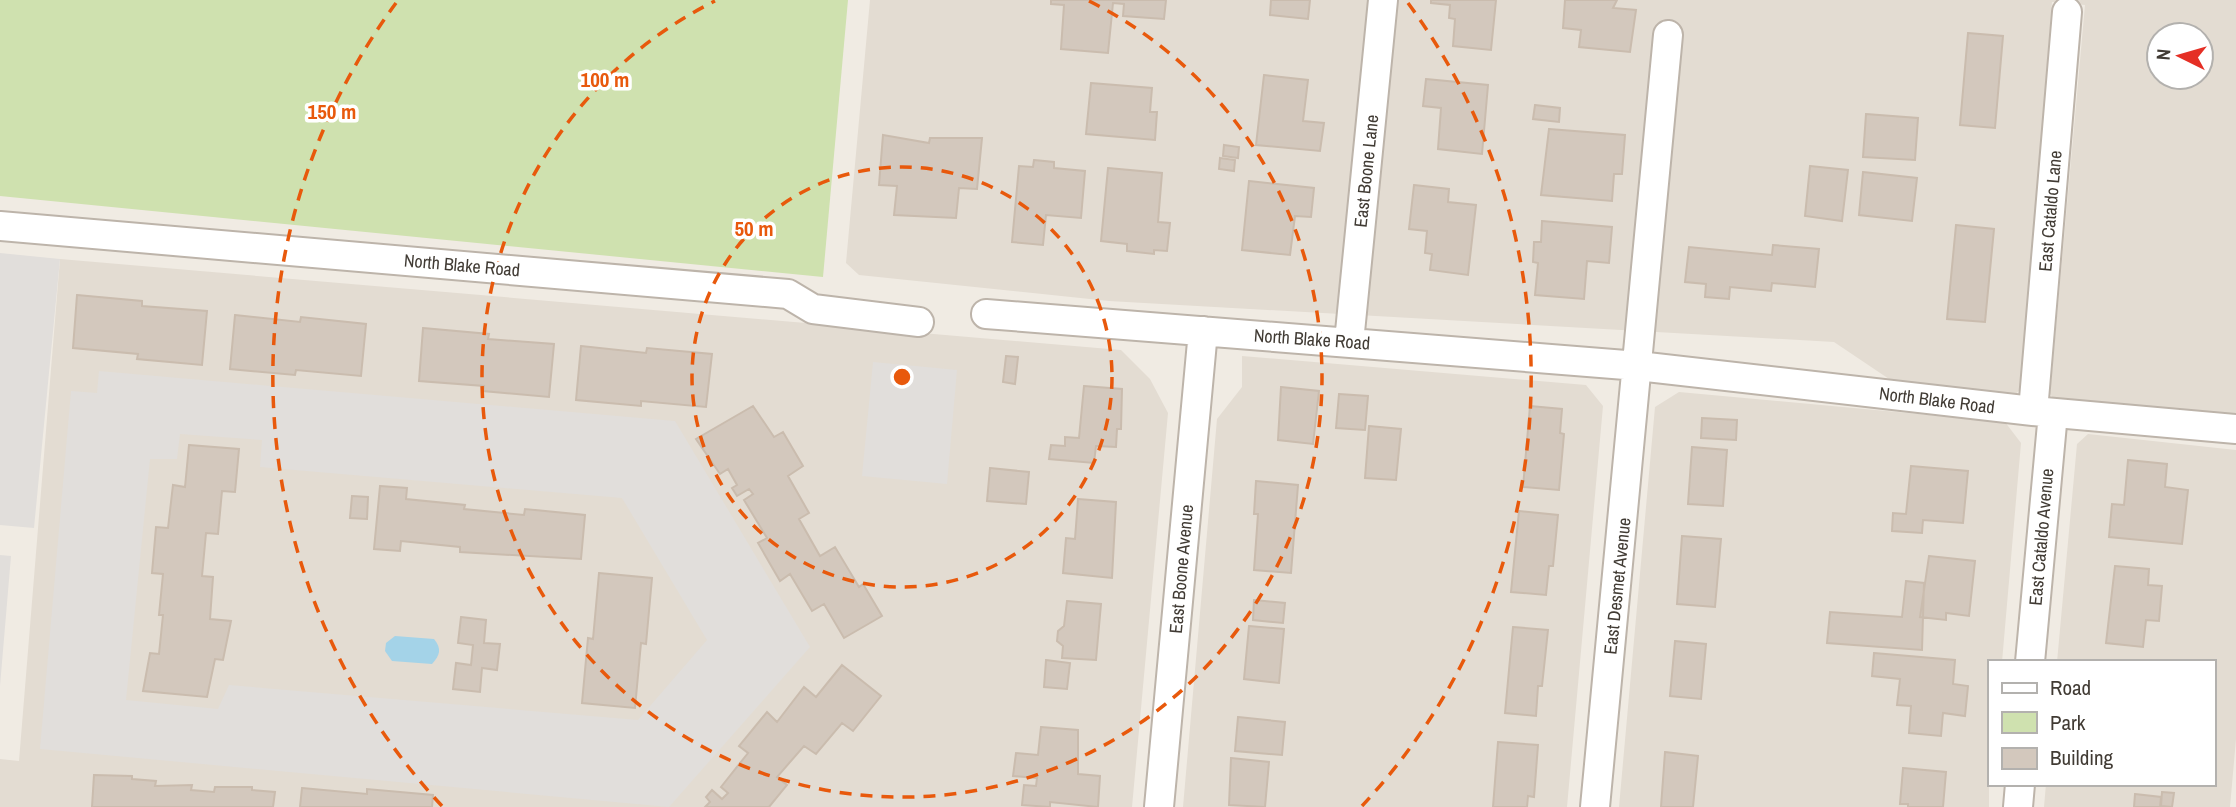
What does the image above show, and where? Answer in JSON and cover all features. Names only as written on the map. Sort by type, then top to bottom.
[{"type":"street","name":"East Boone Lane","points":[[1349,342],[1382,0]]},
{"type":"street","name":"East Cataldo Lane","points":[[2043,412],[2067,12]]},
{"type":"street","points":[[1638,366],[1668,35]]},
{"type":"street","name":"North Blake Road","points":[[0,226],[788,294],[813,309],[919,322]]},
{"type":"street","name":"North Blake Road","points":[[986,314],[1638,366],[2043,412],[2236,429]]},
{"type":"street","name":"East Boone Avenue","points":[[1158,807],[1203,331]]},
{"type":"street","name":"East Desmet Avenue","points":[[1595,807],[1638,366]]},
{"type":"street","name":"East Cataldo Avenue","points":[[2031,660],[2043,412]]},
{"type":"street","points":[[2018,807],[2020,786]]},
{"type":"shaded area","points":[[870,0],[2236,0],[2236,417],[2057,403],[2050,394],[2085,5],[2052,2],[2021,389],[2013,396],[1898,385],[1834,342],[1109,301],[859,275],[846,263]]},
{"type":"shaded area","points":[[0,253],[60,259],[34,528],[0,525]]},
{"type":"shaded area","points":[[60,259],[1121,350],[1150,379],[1168,413],[1132,807],[0,807],[0,759],[19,761]]},
{"type":"shaded area","points":[[1242,356],[1586,385],[1603,406],[1567,807],[1183,807],[1217,419],[1242,387]]},
{"type":"shaded area","points":[[873,362],[957,370],[947,484],[862,476]]},
{"type":"shaded area","points":[[99,371],[675,421],[810,647],[669,807],[40,749],[71,391],[97,393]],"holes":[[[180,434],[262,440],[260,467],[622,498],[707,640],[638,720],[229,685],[218,709],[126,700],[150,459],[177,459]]]},
{"type":"shaded area","points":[[1679,392],[2005,422],[2021,443],[2002,660],[1988,660],[1989,807],[1619,807],[1655,407]]},
{"type":"shaded area","points":[[2088,434],[2236,450],[2236,739],[2230,807],[2044,807],[2046,786],[2215,786],[2215,660],[2057,660],[2077,444]]},
{"type":"shaded area","points":[[0,555],[11,556],[0,686]]},
{"type":"green space","points":[[0,0],[848,0],[823,277],[0,196]]},
{"type":"water","points":[[395,636],[434,639],[439,649],[438,655],[432,664],[392,661],[385,651],[386,643]]},
{"type":"building","points":[[1051,0],[1166,0],[1164,19],[1123,16],[1124,4],[1113,3],[1108,53],[1061,49],[1064,5],[1051,4]]},
{"type":"building","points":[[1271,0],[1310,0],[1308,19],[1270,15]]},
{"type":"building","points":[[1431,0],[1496,0],[1491,50],[1453,46],[1455,19],[1449,18],[1450,5],[1431,3]]},
{"type":"building","points":[[1565,0],[1617,0],[1613,8],[1636,10],[1630,52],[1579,47],[1581,30],[1563,28]]},
{"type":"building","points":[[1968,33],[2003,36],[1995,128],[1960,125]]},
{"type":"building","points":[[1264,75],[1308,80],[1303,121],[1324,123],[1320,151],[1256,145]]},
{"type":"building","points":[[1426,79],[1488,85],[1482,154],[1438,149],[1441,108],[1423,106]]},
{"type":"building","points":[[1091,83],[1152,88],[1150,112],[1157,112],[1155,140],[1086,134]]},
{"type":"building","points":[[1535,105],[1560,108],[1559,122],[1533,119]]},
{"type":"building","points":[[1866,114],[1918,118],[1915,160],[1863,157]]},
{"type":"building","points":[[1549,129],[1625,135],[1622,174],[1614,174],[1612,201],[1541,195]]},
{"type":"building","points":[[883,135],[929,143],[930,138],[982,138],[977,189],[959,188],[956,218],[894,215],[897,186],[879,185]]},
{"type":"building","points":[[1224,145],[1239,147],[1238,158],[1223,156]]},
{"type":"building","points":[[1220,158],[1235,160],[1234,171],[1219,169]]},
{"type":"building","points":[[1034,160],[1054,162],[1054,168],[1085,171],[1081,218],[1046,215],[1043,245],[1012,242],[1019,166],[1033,167]]},
{"type":"building","points":[[1810,166],[1848,170],[1842,221],[1805,216]]},
{"type":"building","points":[[1108,168],[1162,173],[1158,222],[1170,223],[1167,251],[1154,250],[1154,254],[1127,251],[1127,244],[1101,241]]},
{"type":"building","points":[[1863,172],[1917,178],[1912,221],[1859,215]]},
{"type":"building","points":[[1249,181],[1314,188],[1311,217],[1295,216],[1290,255],[1242,250]]},
{"type":"building","points":[[1414,185],[1449,189],[1448,202],[1476,205],[1468,275],[1430,270],[1432,254],[1425,253],[1427,231],[1409,229]]},
{"type":"building","points":[[1542,221],[1612,227],[1609,263],[1587,261],[1584,299],[1535,295],[1538,263],[1533,262],[1534,242],[1541,242]]},
{"type":"building","points":[[1956,225],[1994,229],[1985,322],[1947,319]]},
{"type":"building","points":[[1773,245],[1819,249],[1815,287],[1772,283],[1771,291],[1730,287],[1729,299],[1705,297],[1706,284],[1685,282],[1689,247],[1772,255]]},
{"type":"building","points":[[77,295],[142,301],[142,306],[207,311],[202,365],[137,359],[138,354],[73,348]]},
{"type":"building","points":[[235,315],[300,322],[301,317],[366,324],[361,376],[296,370],[295,375],[230,369]]},
{"type":"building","points":[[423,328],[489,334],[488,339],[554,344],[549,397],[483,391],[484,386],[419,381]]},
{"type":"building","points":[[581,346],[646,353],[647,348],[712,354],[706,407],[641,401],[641,406],[576,400]]},
{"type":"building","points":[[1006,356],[1018,357],[1015,384],[1003,382]]},
{"type":"building","points":[[1084,386],[1122,389],[1121,429],[1117,429],[1116,447],[1096,446],[1094,463],[1049,459],[1051,445],[1065,446],[1065,437],[1079,438]]},
{"type":"building","points":[[1281,387],[1319,391],[1313,444],[1278,440]]},
{"type":"building","points":[[1339,394],[1368,396],[1365,430],[1336,428]]},
{"type":"building","points":[[753,406],[774,437],[783,432],[803,466],[788,476],[809,513],[799,519],[820,556],[835,547],[859,587],[863,584],[882,616],[844,638],[824,604],[812,611],[790,574],[780,581],[758,543],[767,538],[744,500],[753,494],[749,489],[737,496],[732,488],[737,485],[728,469],[720,474],[696,439]]},
{"type":"building","points":[[1530,406],[1562,409],[1560,433],[1564,434],[1559,490],[1523,487]]},
{"type":"building","points":[[1702,418],[1737,420],[1736,440],[1701,438]]},
{"type":"building","points":[[1369,426],[1401,429],[1396,480],[1365,478]]},
{"type":"building","points":[[189,445],[239,449],[235,492],[222,491],[218,534],[206,533],[202,576],[213,577],[210,619],[231,621],[223,660],[215,659],[207,697],[143,691],[150,653],[159,654],[163,615],[159,615],[163,574],[152,573],[156,527],[168,528],[173,485],[185,487]]},
{"type":"building","points":[[1692,447],[1727,450],[1723,506],[1688,504]]},
{"type":"building","points":[[2128,460],[2167,464],[2165,487],[2188,490],[2182,544],[2109,537],[2112,504],[2124,505]]},
{"type":"building","points":[[1911,466],[1968,471],[1963,523],[1923,520],[1922,533],[1892,531],[1893,513],[1906,514]]},
{"type":"building","points":[[990,468],[1029,472],[1026,504],[987,501]]},
{"type":"building","points":[[1256,481],[1298,485],[1291,573],[1254,570],[1258,514],[1254,514]]},
{"type":"building","points":[[380,486],[407,488],[406,499],[465,505],[464,509],[524,515],[525,509],[585,515],[581,559],[460,552],[460,547],[401,541],[400,551],[374,549]]},
{"type":"building","points":[[352,496],[368,497],[367,519],[350,518]]},
{"type":"building","points":[[1078,499],[1116,502],[1112,578],[1063,573],[1066,538],[1075,539]]},
{"type":"building","points":[[1519,511],[1558,515],[1553,566],[1549,566],[1546,595],[1511,592]]},
{"type":"building","points":[[1682,536],[1721,539],[1715,607],[1677,604]]},
{"type":"building","points":[[1929,556],[1975,561],[1969,616],[1946,613],[1946,620],[1920,617]]},
{"type":"building","points":[[2115,566],[2149,569],[2148,585],[2162,586],[2159,621],[2146,620],[2143,647],[2106,643]]},
{"type":"building","points":[[599,573],[652,578],[646,644],[641,643],[635,708],[582,703],[588,638],[593,639]]},
{"type":"building","points":[[1906,581],[1924,583],[1922,650],[1827,643],[1830,612],[1902,617]]},
{"type":"building","points":[[1254,600],[1285,603],[1283,623],[1253,620]]},
{"type":"building","points":[[1067,601],[1101,604],[1096,660],[1062,658],[1063,646],[1057,641],[1058,631],[1064,626]]},
{"type":"building","points":[[461,617],[486,620],[484,643],[500,644],[497,670],[482,668],[480,692],[453,689],[456,663],[471,665],[473,645],[458,643]]},
{"type":"building","points":[[1249,626],[1284,629],[1279,683],[1244,679]]},
{"type":"building","points":[[1513,627],[1548,630],[1542,686],[1538,686],[1536,716],[1505,713]]},
{"type":"building","points":[[1675,641],[1706,644],[1701,699],[1670,696]]},
{"type":"building","points":[[1874,653],[1955,660],[1953,684],[1968,686],[1965,716],[1943,713],[1941,736],[1909,733],[1911,706],[1897,705],[1900,679],[1872,676]]},
{"type":"building","points":[[1046,660],[1070,663],[1067,689],[1044,687]]},
{"type":"building","points":[[842,665],[881,696],[853,731],[842,723],[816,754],[804,746],[777,777],[787,785],[769,807],[705,807],[710,802],[706,797],[712,790],[722,799],[728,793],[721,787],[748,753],[739,746],[767,712],[777,722],[804,687],[816,697]]},
{"type":"building","points":[[1238,717],[1285,722],[1282,755],[1235,751]]},
{"type":"building","points":[[1041,727],[1078,730],[1078,774],[1100,776],[1098,807],[1050,802],[1050,807],[1022,805],[1024,785],[1036,786],[1037,778],[1013,776],[1016,753],[1038,755]]},
{"type":"building","points":[[1498,742],[1538,745],[1534,797],[1528,796],[1527,807],[1493,807]]},
{"type":"building","points":[[1665,752],[1698,756],[1693,807],[1661,807]]},
{"type":"building","points":[[1231,758],[1269,762],[1265,807],[1229,805]]},
{"type":"building","points":[[1903,768],[1946,772],[1943,807],[1908,807],[1908,804],[1900,804]]},
{"type":"building","points":[[94,775],[132,776],[132,779],[156,781],[155,786],[192,785],[191,790],[214,792],[215,787],[252,787],[252,790],[275,792],[273,807],[92,807]]},
{"type":"building","points":[[302,788],[367,794],[367,789],[433,795],[432,807],[300,807]]},
{"type":"building","points":[[2162,792],[2174,793],[2172,807],[2161,806]]},
{"type":"building","points":[[2135,794],[2161,797],[2160,807],[2134,807]]}]
